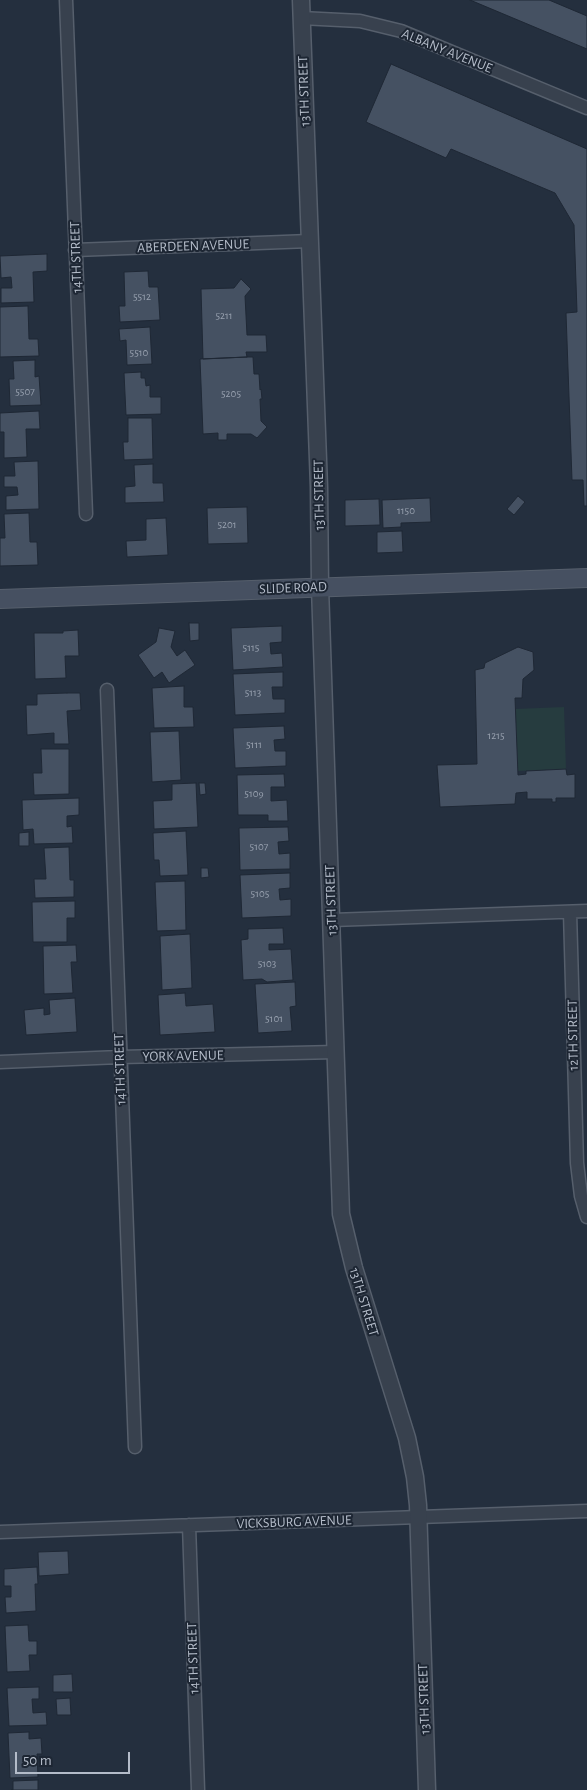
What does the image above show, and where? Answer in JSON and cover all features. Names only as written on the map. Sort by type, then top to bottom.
[{"type":"main road","name":"SLIDE ROAD","points":[[0,599],[587,578]]},
{"type":"street","name":"14TH STREET","points":[[66,0],[86,514]]},
{"type":"street","name":"13TH STREET","points":[[301,0],[319,479],[320,587],[341,1214],[354,1268],[407,1438],[415,1477],[418,1517],[426,1790]]},
{"type":"street","name":"ALBANY AVENUE","points":[[301,18],[360,21],[401,31],[587,108]]},
{"type":"street","name":"ABERDEEN AVENUE","points":[[75,250],[310,241]]},
{"type":"street","name":"14TH STREET","points":[[107,690],[135,1447]]},
{"type":"street","points":[[332,920],[587,911]]},
{"type":"street","name":"12TH STREET","points":[[570,912],[578,1163],[581,1196],[587,1216]]},
{"type":"street","name":"YORK AVENUE","points":[[0,1062],[336,1052]]},
{"type":"street","name":"VICKSBURG AVENUE","points":[[0,1532],[587,1511]]},
{"type":"street","name":"14TH STREET","points":[[189,1526],[198,1790]]},
{"type":"green space","points":[[564,707],[566,769],[518,771],[515,709]]},
{"type":"building","points":[[470,0],[549,0],[587,16],[587,49]]},
{"type":"building","points":[[391,64],[587,149],[587,506],[584,506],[583,480],[572,480],[566,313],[577,312],[574,225],[555,193],[451,149],[446,158],[366,122]]},
{"type":"building","points":[[47,254],[47,271],[33,272],[34,302],[1,303],[1,288],[12,288],[11,277],[1,278],[0,256]]},
{"type":"building","points":[[148,271],[149,287],[158,287],[160,320],[120,322],[119,306],[125,306],[124,272]]},
{"type":"building","points":[[241,279],[251,289],[245,296],[247,335],[266,335],[267,352],[246,352],[247,357],[203,359],[201,289],[234,288]]},
{"type":"building","points":[[28,306],[29,339],[38,339],[39,356],[0,357],[0,307]]},
{"type":"building","points":[[150,327],[152,364],[127,365],[126,340],[120,341],[119,329]]},
{"type":"building","points":[[253,357],[254,374],[259,374],[261,389],[261,421],[267,427],[257,438],[251,434],[227,434],[227,440],[218,440],[218,433],[203,434],[200,359]]},
{"type":"building","points":[[35,360],[35,377],[39,376],[41,405],[10,406],[9,379],[14,379],[13,361]]},
{"type":"building","points":[[141,372],[141,378],[145,378],[146,386],[150,385],[150,397],[161,397],[161,414],[126,415],[124,373]]},
{"type":"building","points":[[39,411],[40,429],[26,429],[27,457],[4,458],[4,432],[0,432],[0,413]]},
{"type":"building","points":[[128,418],[152,418],[153,459],[124,460],[123,442],[128,442]]},
{"type":"building","points":[[38,461],[39,509],[6,510],[6,496],[18,495],[17,487],[4,487],[4,476],[15,476],[14,462]]},
{"type":"building","points":[[153,464],[153,483],[163,483],[164,502],[125,503],[125,487],[135,486],[134,465]]},
{"type":"building","points":[[518,496],[525,502],[514,515],[507,509]]},
{"type":"building","points":[[430,498],[431,522],[401,523],[401,527],[383,528],[382,500]]},
{"type":"building","points":[[379,499],[380,525],[345,526],[345,500]]},
{"type":"building","points":[[247,507],[248,543],[208,544],[207,508]]},
{"type":"building","points":[[29,513],[30,542],[37,542],[38,565],[0,566],[0,538],[5,538],[4,514]]},
{"type":"building","points":[[166,518],[168,555],[127,557],[126,541],[146,540],[146,519]]},
{"type":"building","points":[[402,531],[403,552],[377,553],[377,532]]},
{"type":"building","points":[[189,623],[199,623],[199,640],[190,641]]},
{"type":"building","points":[[282,626],[282,642],[270,643],[271,654],[282,653],[283,667],[233,670],[231,628]]},
{"type":"building","points":[[159,628],[175,631],[171,647],[177,656],[185,650],[195,665],[169,683],[162,672],[154,678],[138,655],[156,642]]},
{"type":"building","points":[[78,630],[79,656],[65,656],[66,678],[35,679],[34,633],[63,633],[63,631]]},
{"type":"building","points":[[518,647],[533,652],[534,670],[523,679],[522,698],[515,698],[518,775],[526,774],[526,771],[566,769],[567,775],[575,774],[575,798],[556,798],[556,802],[552,802],[552,799],[527,799],[527,792],[516,793],[515,804],[440,807],[437,765],[477,764],[475,670],[484,668],[485,663]]},
{"type":"building","points":[[283,672],[283,687],[272,687],[273,699],[285,699],[285,713],[235,715],[233,674]]},
{"type":"building","points":[[184,686],[184,707],[193,707],[194,727],[154,728],[152,688]]},
{"type":"building","points":[[80,693],[81,710],[67,711],[69,744],[54,744],[54,733],[27,735],[26,705],[37,705],[37,694]]},
{"type":"building","points":[[284,726],[285,739],[274,740],[275,751],[286,751],[286,766],[235,768],[233,728]]},
{"type":"building","points":[[179,731],[181,780],[152,782],[150,732]]},
{"type":"building","points":[[41,749],[69,749],[69,794],[34,795],[33,773],[42,773]]},
{"type":"building","points":[[284,774],[285,787],[271,787],[271,801],[287,800],[288,821],[268,821],[268,815],[238,815],[237,775]]},
{"type":"building","points":[[196,783],[198,827],[154,829],[153,801],[172,800],[172,784]]},
{"type":"building","points":[[199,783],[205,783],[206,794],[200,795]]},
{"type":"building","points":[[79,798],[79,815],[67,816],[67,827],[72,826],[73,843],[34,844],[33,829],[23,830],[22,800]]},
{"type":"building","points":[[288,827],[289,841],[278,842],[279,854],[290,853],[290,869],[240,870],[239,828]]},
{"type":"building","points":[[186,831],[188,875],[160,876],[159,860],[154,860],[153,833]]},
{"type":"building","points":[[29,832],[29,846],[19,846],[19,833]]},
{"type":"building","points":[[69,847],[70,880],[74,880],[74,897],[35,898],[34,879],[46,879],[44,848]]},
{"type":"building","points":[[201,868],[208,868],[209,877],[201,878]]},
{"type":"building","points":[[290,873],[290,888],[279,889],[280,900],[291,899],[291,916],[242,918],[240,875]]},
{"type":"building","points":[[185,881],[186,930],[157,931],[155,882]]},
{"type":"building","points":[[75,901],[75,918],[67,918],[67,942],[33,942],[32,902]]},
{"type":"building","points":[[283,928],[284,944],[269,944],[269,950],[291,949],[293,980],[267,982],[262,979],[243,980],[241,940],[248,939],[248,929]]},
{"type":"building","points":[[190,934],[192,988],[162,990],[160,936]]},
{"type":"building","points":[[76,945],[77,962],[71,962],[73,993],[44,994],[43,946]]},
{"type":"building","points":[[295,982],[296,1006],[290,1007],[292,1031],[258,1033],[255,984]]},
{"type":"building","points":[[185,993],[186,1006],[213,1004],[215,1032],[160,1035],[158,995]]},
{"type":"building","points":[[75,998],[77,1032],[26,1035],[24,1010],[44,1008],[44,1015],[50,1014],[49,1000]]},
{"type":"building","points":[[68,1551],[69,1574],[39,1576],[38,1552]]},
{"type":"building","points":[[37,1567],[38,1584],[35,1584],[36,1611],[6,1613],[5,1597],[11,1597],[11,1586],[4,1586],[4,1569]]},
{"type":"building","points":[[28,1625],[29,1641],[37,1641],[37,1655],[29,1655],[30,1671],[7,1672],[5,1626]]},
{"type":"building","points":[[72,1674],[73,1692],[53,1692],[53,1675]]},
{"type":"building","points":[[39,1687],[39,1699],[32,1699],[33,1713],[46,1712],[47,1725],[9,1726],[7,1688]]},
{"type":"building","points":[[70,1698],[71,1715],[57,1715],[56,1699]]},
{"type":"building","points":[[29,1732],[29,1739],[41,1738],[42,1754],[37,1754],[38,1777],[10,1778],[8,1733]]},
{"type":"building","points":[[38,1780],[38,1790],[13,1790],[13,1781]]}]
